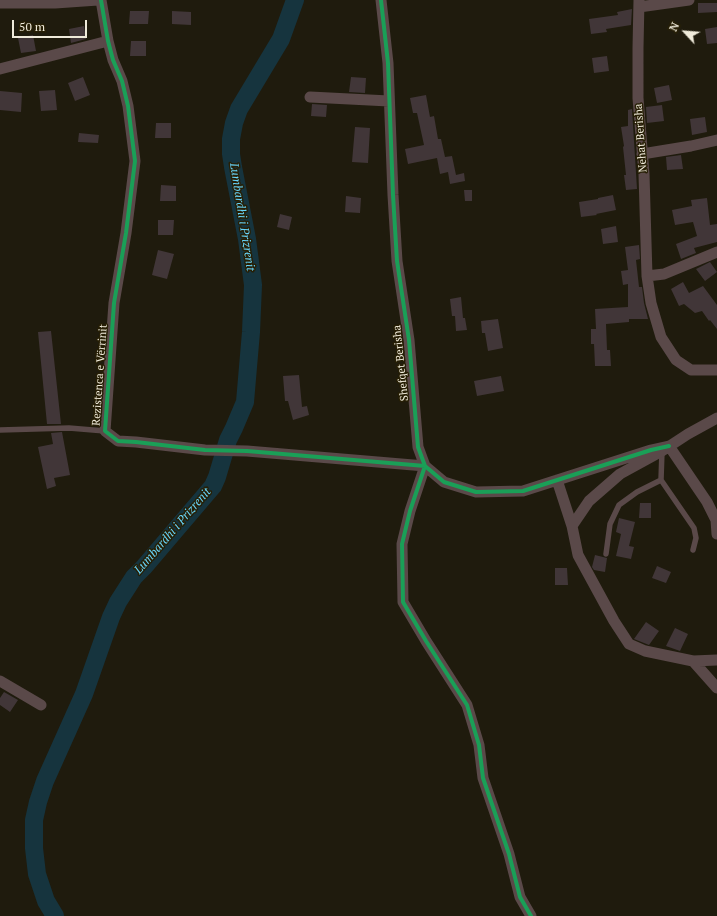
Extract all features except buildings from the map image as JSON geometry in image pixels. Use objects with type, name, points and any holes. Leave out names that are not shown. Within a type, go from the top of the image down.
[{"type":"street","points":[[0,3],[55,3],[99,0]]},
{"type":"street","name":"Rezistenca e Vërrinit","points":[[99,0],[113,60],[122,81],[128,106],[135,161],[126,233],[114,303],[105,431],[118,441],[205,450],[247,451],[425,466]]},
{"type":"street","name":"Shefqet Berisha","points":[[381,0],[388,63],[393,195],[398,261],[409,340],[418,447],[425,466],[444,482],[476,492],[523,491],[651,450],[666,449]]},
{"type":"street","points":[[639,4],[688,0]]},
{"type":"street","name":"Nehat Berisha","points":[[639,4],[638,98],[647,276],[651,303],[661,337],[676,360],[691,370],[717,370]]},
{"type":"street","points":[[0,69],[108,41]]},
{"type":"street","points":[[310,97],[389,101]]},
{"type":"street","points":[[642,154],[717,140]]},
{"type":"street","points":[[647,276],[664,274],[717,252]]},
{"type":"street","points":[[572,526],[589,501],[620,474],[666,449],[717,418]]},
{"type":"street","points":[[666,449],[707,502],[716,520],[717,534]]},
{"type":"street","points":[[425,466],[410,511],[402,544],[403,602],[467,705],[479,745],[483,778],[509,854],[520,897],[531,916]]},
{"type":"street","points":[[557,480],[572,526],[578,555],[614,621],[629,644],[644,651],[693,661],[717,660]]},
{"type":"street","points":[[693,661],[717,688]]},
{"type":"street","points":[[0,681],[42,705]]},
{"type":"lane","points":[[0,430],[68,428],[105,431]]},
{"type":"lane","points":[[666,449],[661,480],[694,528],[696,538],[693,550]]},
{"type":"lane","points":[[606,554],[610,524],[619,505],[637,492],[661,480]]},
{"type":"waterway","name":"Lumbardhi i Prizrenit","points":[[55,916],[46,901],[37,874],[34,848],[34,820],[45,781],[84,694],[111,617],[118,602],[134,577],[213,486],[228,440],[245,402],[251,332],[253,285],[247,239],[231,154],[231,139],[234,123],[239,109],[281,39],[295,0]]},
{"type":"cycle path","points":[[101,0],[108,41],[113,60],[122,81],[128,106],[135,161],[126,233],[114,303],[105,431],[118,441],[205,450],[247,451],[425,466],[410,511],[402,544],[403,602],[467,705],[479,745],[483,778],[509,854],[520,897],[531,916]]},
{"type":"cycle path","points":[[381,0],[388,63],[397,261],[409,340],[418,447],[425,466],[444,482],[476,492],[523,491],[651,450],[669,446]]}]
